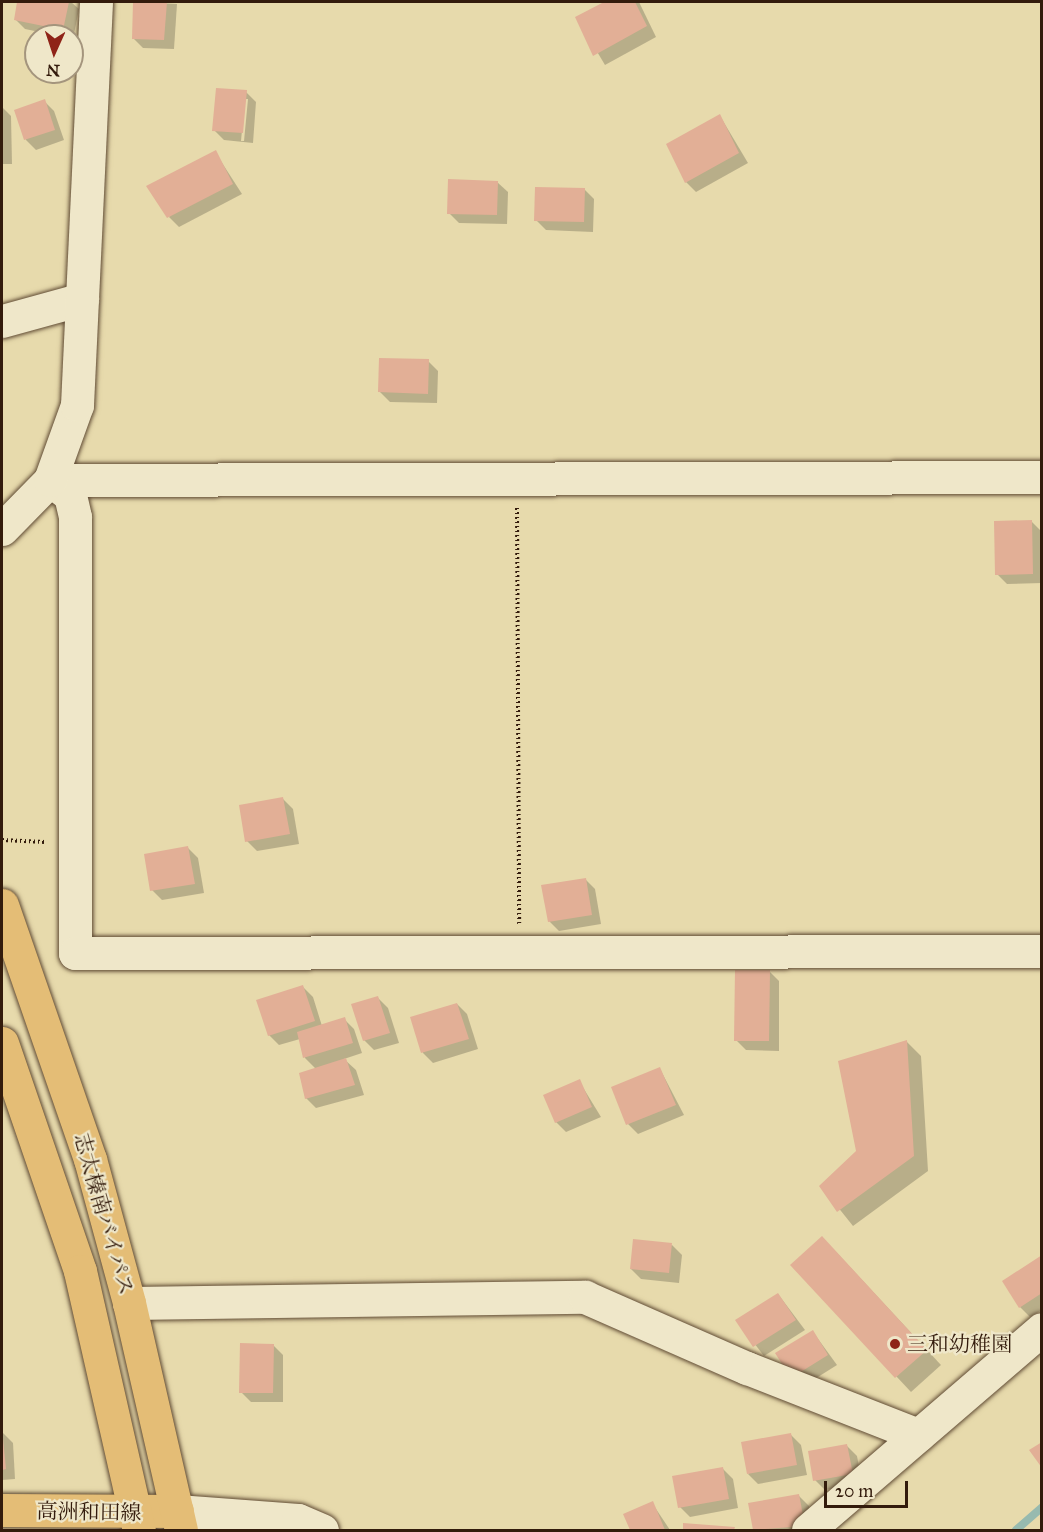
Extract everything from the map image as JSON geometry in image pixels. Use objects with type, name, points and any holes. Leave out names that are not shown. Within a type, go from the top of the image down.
[{"type":"main road","name":"志太榛南バイパス","points":[[2,904],[90,1159],[129,1303],[179,1521]]},
{"type":"main road","name":"志太榛南バイパス","points":[[2,1043],[80,1271],[137,1522]]},
{"type":"main road","name":"高洲和田線","points":[[2,1510],[137,1522],[179,1521]]},
{"type":"street","points":[[2,529],[50,480],[77,405],[96,2]]},
{"type":"street","points":[[2,321],[82,299]]},
{"type":"street","points":[[50,480],[516,481],[1041,477]]},
{"type":"street","points":[[50,480],[70,495],[75,517],[75,952],[1041,951]]},
{"type":"street","points":[[129,1303],[585,1297],[747,1368],[918,1435]]},
{"type":"street","points":[[808,1530],[1041,1329]]},
{"type":"street","points":[[179,1521],[298,1520],[322,1530]]},
{"type":"path","points":[[516,481],[519,952]]},
{"type":"path","points":[[2,840],[75,843]]},
{"type":"building","points":[[17,2],[69,2],[64,24],[34,24],[14,20]]},
{"type":"building","points":[[133,2],[167,2],[164,40],[132,39]]},
{"type":"building","points":[[604,2],[635,2],[647,26],[593,56],[575,17]]},
{"type":"building","points":[[216,88],[247,90],[243,133],[212,131]]},
{"type":"building","points":[[45,99],[55,130],[24,140],[14,110]]},
{"type":"building","points":[[720,114],[739,153],[685,183],[666,144]]},
{"type":"building","points":[[216,150],[233,184],[167,218],[146,186]]},
{"type":"building","points":[[448,179],[498,181],[497,215],[447,214]]},
{"type":"building","points":[[535,187],[585,188],[584,222],[534,221]]},
{"type":"building","points":[[379,358],[429,359],[428,394],[378,392]]},
{"type":"building","points":[[1032,520],[1033,574],[995,575],[994,521]]},
{"type":"building","points":[[283,797],[290,834],[245,842],[239,805]]},
{"type":"building","points":[[188,846],[195,884],[150,891],[144,854]]},
{"type":"building","points":[[586,878],[592,915],[548,922],[541,885]]},
{"type":"building","points":[[735,970],[770,970],[769,1041],[734,1041]]},
{"type":"building","points":[[303,985],[315,1021],[268,1036],[256,1000]]},
{"type":"building","points":[[378,996],[390,1033],[363,1041],[351,1004]]},
{"type":"building","points":[[457,1003],[469,1039],[421,1053],[410,1017]]},
{"type":"building","points":[[345,1017],[353,1043],[303,1058],[297,1032]]},
{"type":"building","points":[[907,1040],[914,1156],[837,1212],[819,1186],[856,1151],[838,1061]]},
{"type":"building","points":[[346,1058],[355,1085],[305,1099],[299,1073]]},
{"type":"building","points":[[660,1067],[676,1105],[626,1125],[611,1087]]},
{"type":"building","points":[[580,1079],[592,1107],[555,1123],[543,1095]]},
{"type":"building","points":[[822,1236],[927,1350],[895,1378],[790,1265]]},
{"type":"building","points":[[633,1239],[672,1243],[669,1273],[630,1269]]},
{"type":"building","points":[[1042,1255],[1042,1293],[1019,1308],[1002,1281]]},
{"type":"building","points":[[778,1293],[796,1320],[753,1347],[735,1320]]},
{"type":"building","points":[[813,1330],[828,1355],[791,1378],[775,1353]]},
{"type":"building","points":[[240,1343],[274,1344],[273,1393],[239,1393]]},
{"type":"building","points":[[2,1429],[6,1469],[2,1470]]},
{"type":"building","points":[[791,1433],[797,1465],[747,1474],[741,1442]]},
{"type":"building","points":[[1042,1442],[1042,1468],[1029,1450]]},
{"type":"building","points":[[847,1444],[853,1474],[813,1481],[808,1451]]},
{"type":"building","points":[[723,1467],[729,1499],[678,1508],[672,1476]]},
{"type":"building","points":[[799,1494],[805,1526],[753,1530],[748,1503]]},
{"type":"building","points":[[653,1501],[665,1530],[630,1530],[623,1514]]},
{"type":"building","points":[[683,1523],[735,1527],[734,1530],[683,1530]]},
{"type":"waterway","points":[[1016,1530],[1042,1507]]},
{"type":"place","name":"三和幼稚園","points":[[895,1344]]}]
